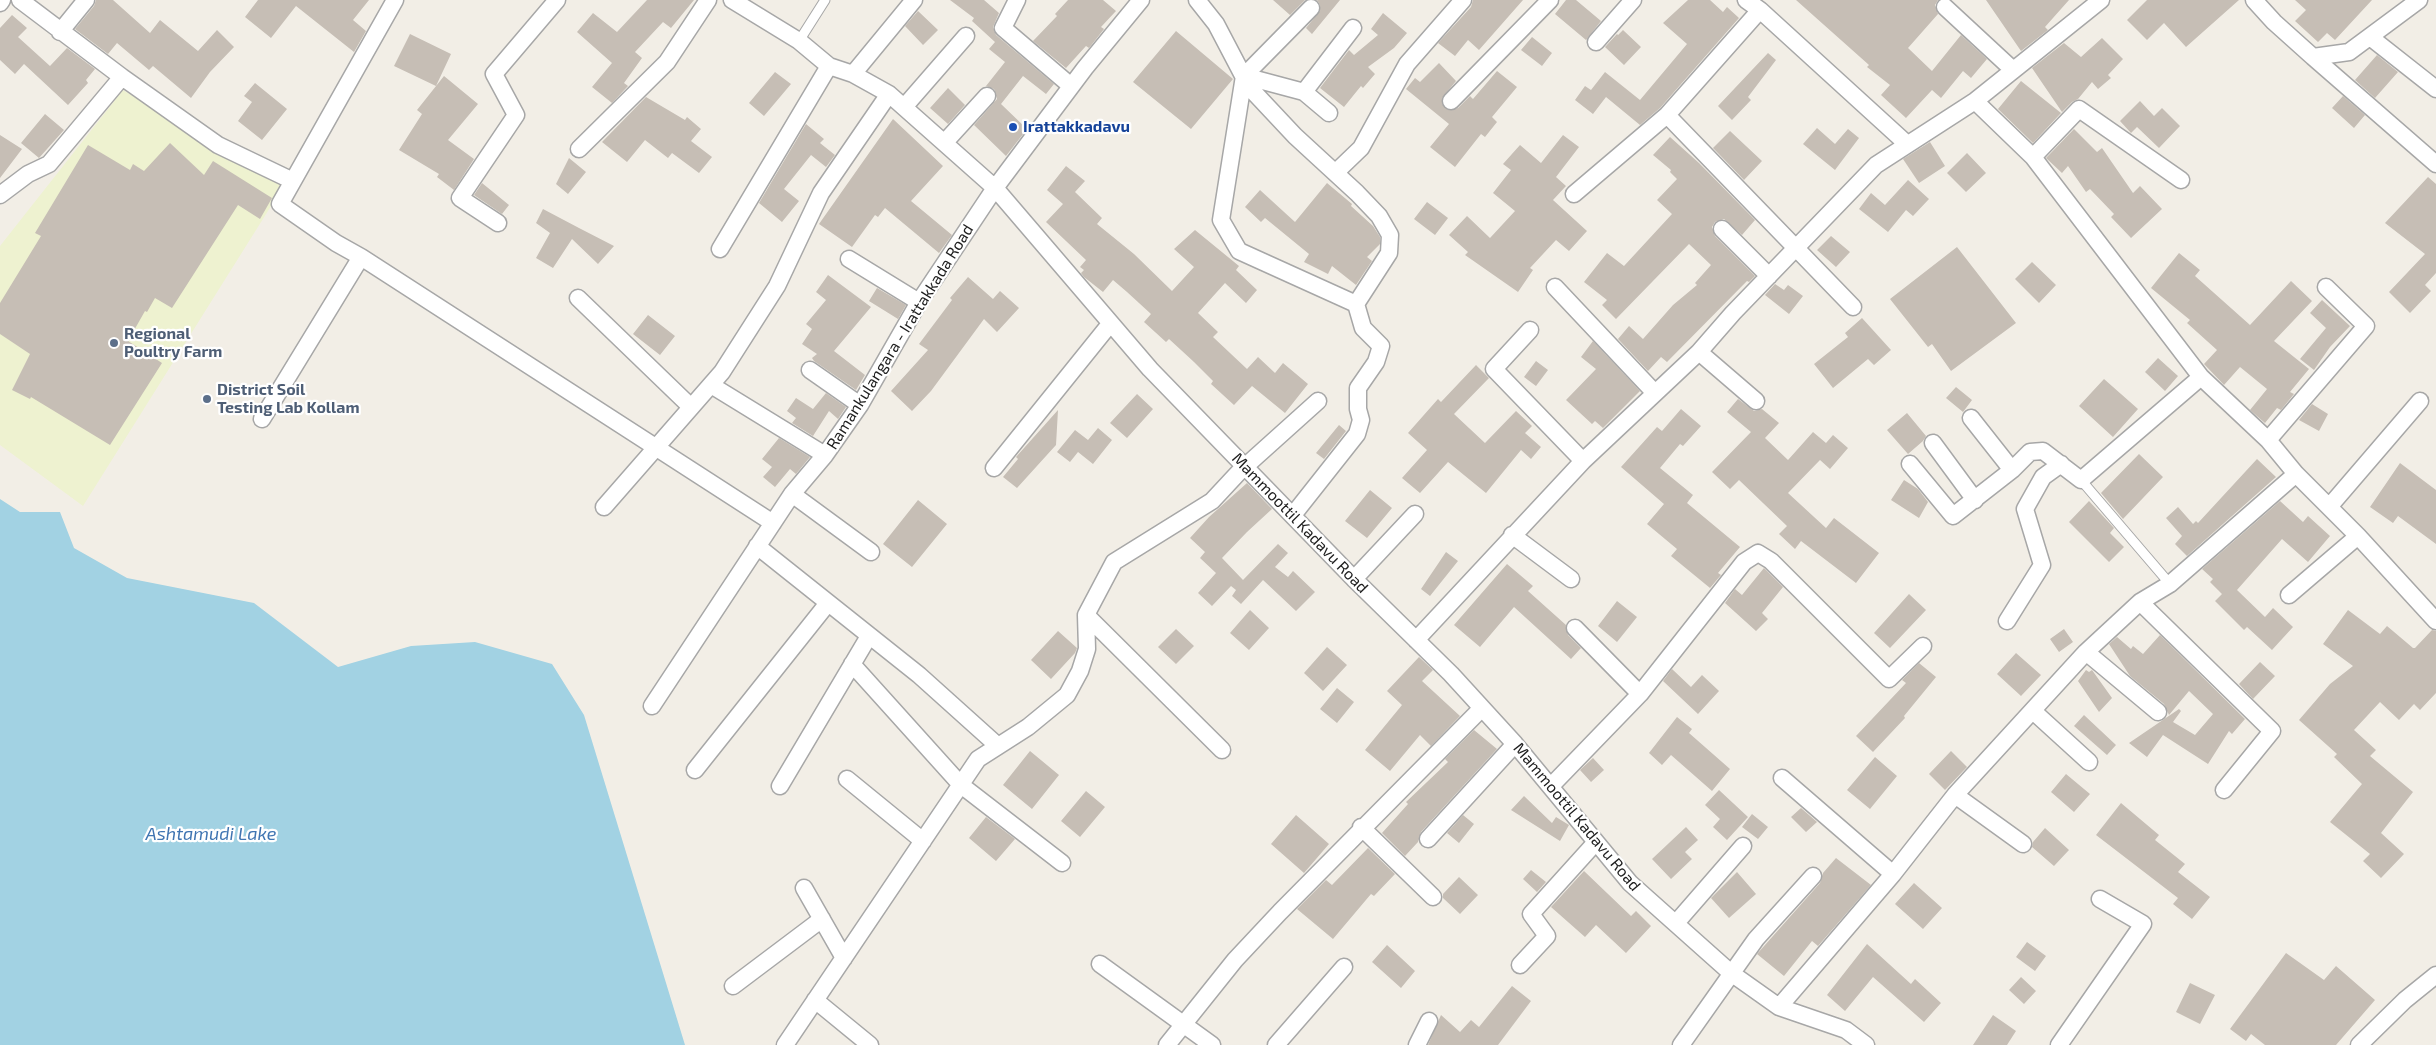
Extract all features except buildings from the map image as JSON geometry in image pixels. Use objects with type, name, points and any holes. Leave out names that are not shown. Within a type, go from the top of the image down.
[{"type":"street","points":[[20,0],[60,32],[218,145],[294,181]]},
{"type":"street","points":[[60,32],[86,0]]},
{"type":"street","points":[[396,0],[280,204],[336,244],[361,257],[773,523]]},
{"type":"street","points":[[498,223],[460,198],[516,115],[494,74],[557,0]]},
{"type":"street","points":[[579,149],[667,62],[708,0]]},
{"type":"street","name":"Mammoottil Kadavu Road","points":[[732,0],[798,41],[829,66],[853,74],[890,94],[995,188],[1079,284],[1110,324],[1245,467],[1416,640],[1515,744],[1630,884],[1730,973],[1779,1007],[1846,1030],[1866,1045]]},
{"type":"street","points":[[853,74],[914,0]]},
{"type":"street","points":[[1017,0],[1003,28],[1071,86]]},
{"type":"street","points":[[1197,0],[1216,24],[1250,87],[1295,136],[1379,216],[1390,235],[1389,253],[1356,304],[1363,328],[1381,346],[1376,362],[1358,388],[1358,409],[1361,420],[1357,434],[1293,515]]},
{"type":"street","points":[[1335,173],[1361,148],[1407,64],[1463,0]]},
{"type":"street","points":[[1451,100],[1550,0]]},
{"type":"street","points":[[1596,42],[1633,0]]},
{"type":"street","points":[[1746,0],[1760,10],[1907,144]]},
{"type":"street","points":[[1416,640],[1583,461],[1654,392],[1699,352],[1876,164],[1907,144],[1934,130],[1975,101],[2101,0]]},
{"type":"street","points":[[2313,57],[2349,52],[2419,0]]},
{"type":"street","name":"Ramankulangara - Irattakkada Road","points":[[652,706],[792,494],[825,455],[860,405],[919,302],[995,188],[1135,2]]},
{"type":"street","points":[[2263,3],[2313,57],[2436,164]]},
{"type":"street","points":[[1944,7],[2012,70]]},
{"type":"street","points":[[1311,8],[1244,76],[1221,220],[1239,251],[1356,304]]},
{"type":"street","points":[[1574,194],[1667,115],[1760,10]]},
{"type":"street","points":[[1304,92],[1353,28]]},
{"type":"street","points":[[905,106],[966,36]]},
{"type":"street","points":[[2370,38],[2436,89]]},
{"type":"street","points":[[720,249],[829,66]]},
{"type":"street","points":[[1244,76],[1304,92],[1328,113]]},
{"type":"street","points":[[0,195],[28,174],[49,164],[122,77]]},
{"type":"street","points":[[604,507],[722,372],[777,286],[821,193],[890,94]]},
{"type":"street","points":[[945,142],[987,96]]},
{"type":"street","points":[[1975,101],[2033,157],[2201,376],[2268,440],[2296,474],[2358,536],[2436,622]]},
{"type":"street","points":[[2033,157],[2079,109],[2181,180]]},
{"type":"street","points":[[1667,115],[1853,307]]},
{"type":"street","points":[[1722,229],[1769,276]]},
{"type":"street","points":[[262,419],[361,257]]},
{"type":"street","points":[[849,259],[919,302]]},
{"type":"street","points":[[1555,286],[1654,392]]},
{"type":"street","points":[[2268,440],[2366,326],[2326,287]]},
{"type":"street","points":[[578,298],[691,407]]},
{"type":"street","points":[[994,468],[1110,324]]},
{"type":"street","points":[[1530,330],[1494,369],[1583,461]]},
{"type":"street","points":[[1699,352],[1756,401]]},
{"type":"street","points":[[810,370],[860,405]]},
{"type":"street","points":[[1910,464],[1953,516],[2012,470],[2030,452],[2044,451],[2081,480],[2201,376]]},
{"type":"street","points":[[711,385],[825,455]]},
{"type":"street","points":[[785,1045],[978,759],[1028,727],[1067,695],[1080,671],[1087,649],[1086,615],[1114,562],[1212,501],[1245,467],[1318,401]]},
{"type":"street","points":[[2329,507],[2420,401]]},
{"type":"street","points":[[1971,418],[2012,470]]},
{"type":"street","points":[[1933,443],[1975,500]]},
{"type":"street","points":[[2007,621],[2042,565],[2025,509],[2043,477],[2061,464]]},
{"type":"street","points":[[1779,1007],[1893,874],[1955,795],[2086,652],[2140,602],[2170,584],[2296,474]]},
{"type":"street","points":[[792,494],[871,552]]},
{"type":"street","points":[[1354,579],[1415,514]]},
{"type":"street","points":[[1512,535],[1571,579]]},
{"type":"street","points":[[2290,595],[2358,536]]},
{"type":"street","points":[[758,546],[919,675],[998,746]]},
{"type":"street","points":[[1551,786],[1640,694],[1744,562],[1758,553],[1771,561],[1890,679],[1923,646]]},
{"type":"street","points":[[2140,602],[2272,731],[2224,790]]},
{"type":"street","points":[[695,770],[828,603]]},
{"type":"street","points":[[1086,615],[1222,750]]},
{"type":"street","points":[[1575,628],[1640,694]]},
{"type":"street","points":[[780,786],[869,636]]},
{"type":"street","points":[[2086,652],[2158,712]]},
{"type":"street","points":[[852,664],[961,785],[1062,863]]},
{"type":"street","points":[[1167,1045],[1242,954],[1361,827],[1412,781],[1482,708]]},
{"type":"street","points":[[2033,711],[2090,762]]},
{"type":"street","points":[[1428,839],[1515,744]]},
{"type":"street","points":[[1782,778],[1893,874]]},
{"type":"street","points":[[846,779],[923,841]]},
{"type":"street","points":[[1955,795],[2023,844]]},
{"type":"street","points":[[1361,827],[1433,897]]},
{"type":"street","points":[[1520,964],[1548,936],[1531,914],[1596,842]]},
{"type":"street","points":[[1676,923],[1743,846]]},
{"type":"street","points":[[1681,1045],[1730,973],[1756,939],[1813,876]]},
{"type":"street","points":[[804,888],[844,958]]},
{"type":"street","points":[[2059,1045],[2143,924],[2100,899]]},
{"type":"street","points":[[733,986],[822,919]]},
{"type":"street","points":[[1100,964],[1212,1045]]},
{"type":"street","points":[[1276,1045],[1344,967]]},
{"type":"street","points":[[2359,1045],[2404,1000],[2436,975]]},
{"type":"street","points":[[816,1000],[870,1045]]},
{"type":"street","points":[[1417,1045],[1429,1021]]},
{"type":"lane","points":[[798,41],[825,0]]},
{"type":"lane","points":[[2081,480],[2170,584]]},
{"type":"green space","name":"Regional Poultry Farm","points":[[123,90],[283,187],[83,506],[0,445],[0,246]]},
{"type":"water","name":"Ashtamudi Lake","points":[[0,499],[20,512],[60,512],[74,548],[127,578],[254,603],[338,667],[411,646],[475,642],[552,664],[584,715],[685,1045],[0,1045]]},
{"type":"place","name":"Irattakkadavu","points":[[1013,127]]},
{"type":"place","name":"Regional Poultry Farm","points":[[114,343]]},
{"type":"place","name":"District Soil Testing Lab Kollam","points":[[207,399]]}]
